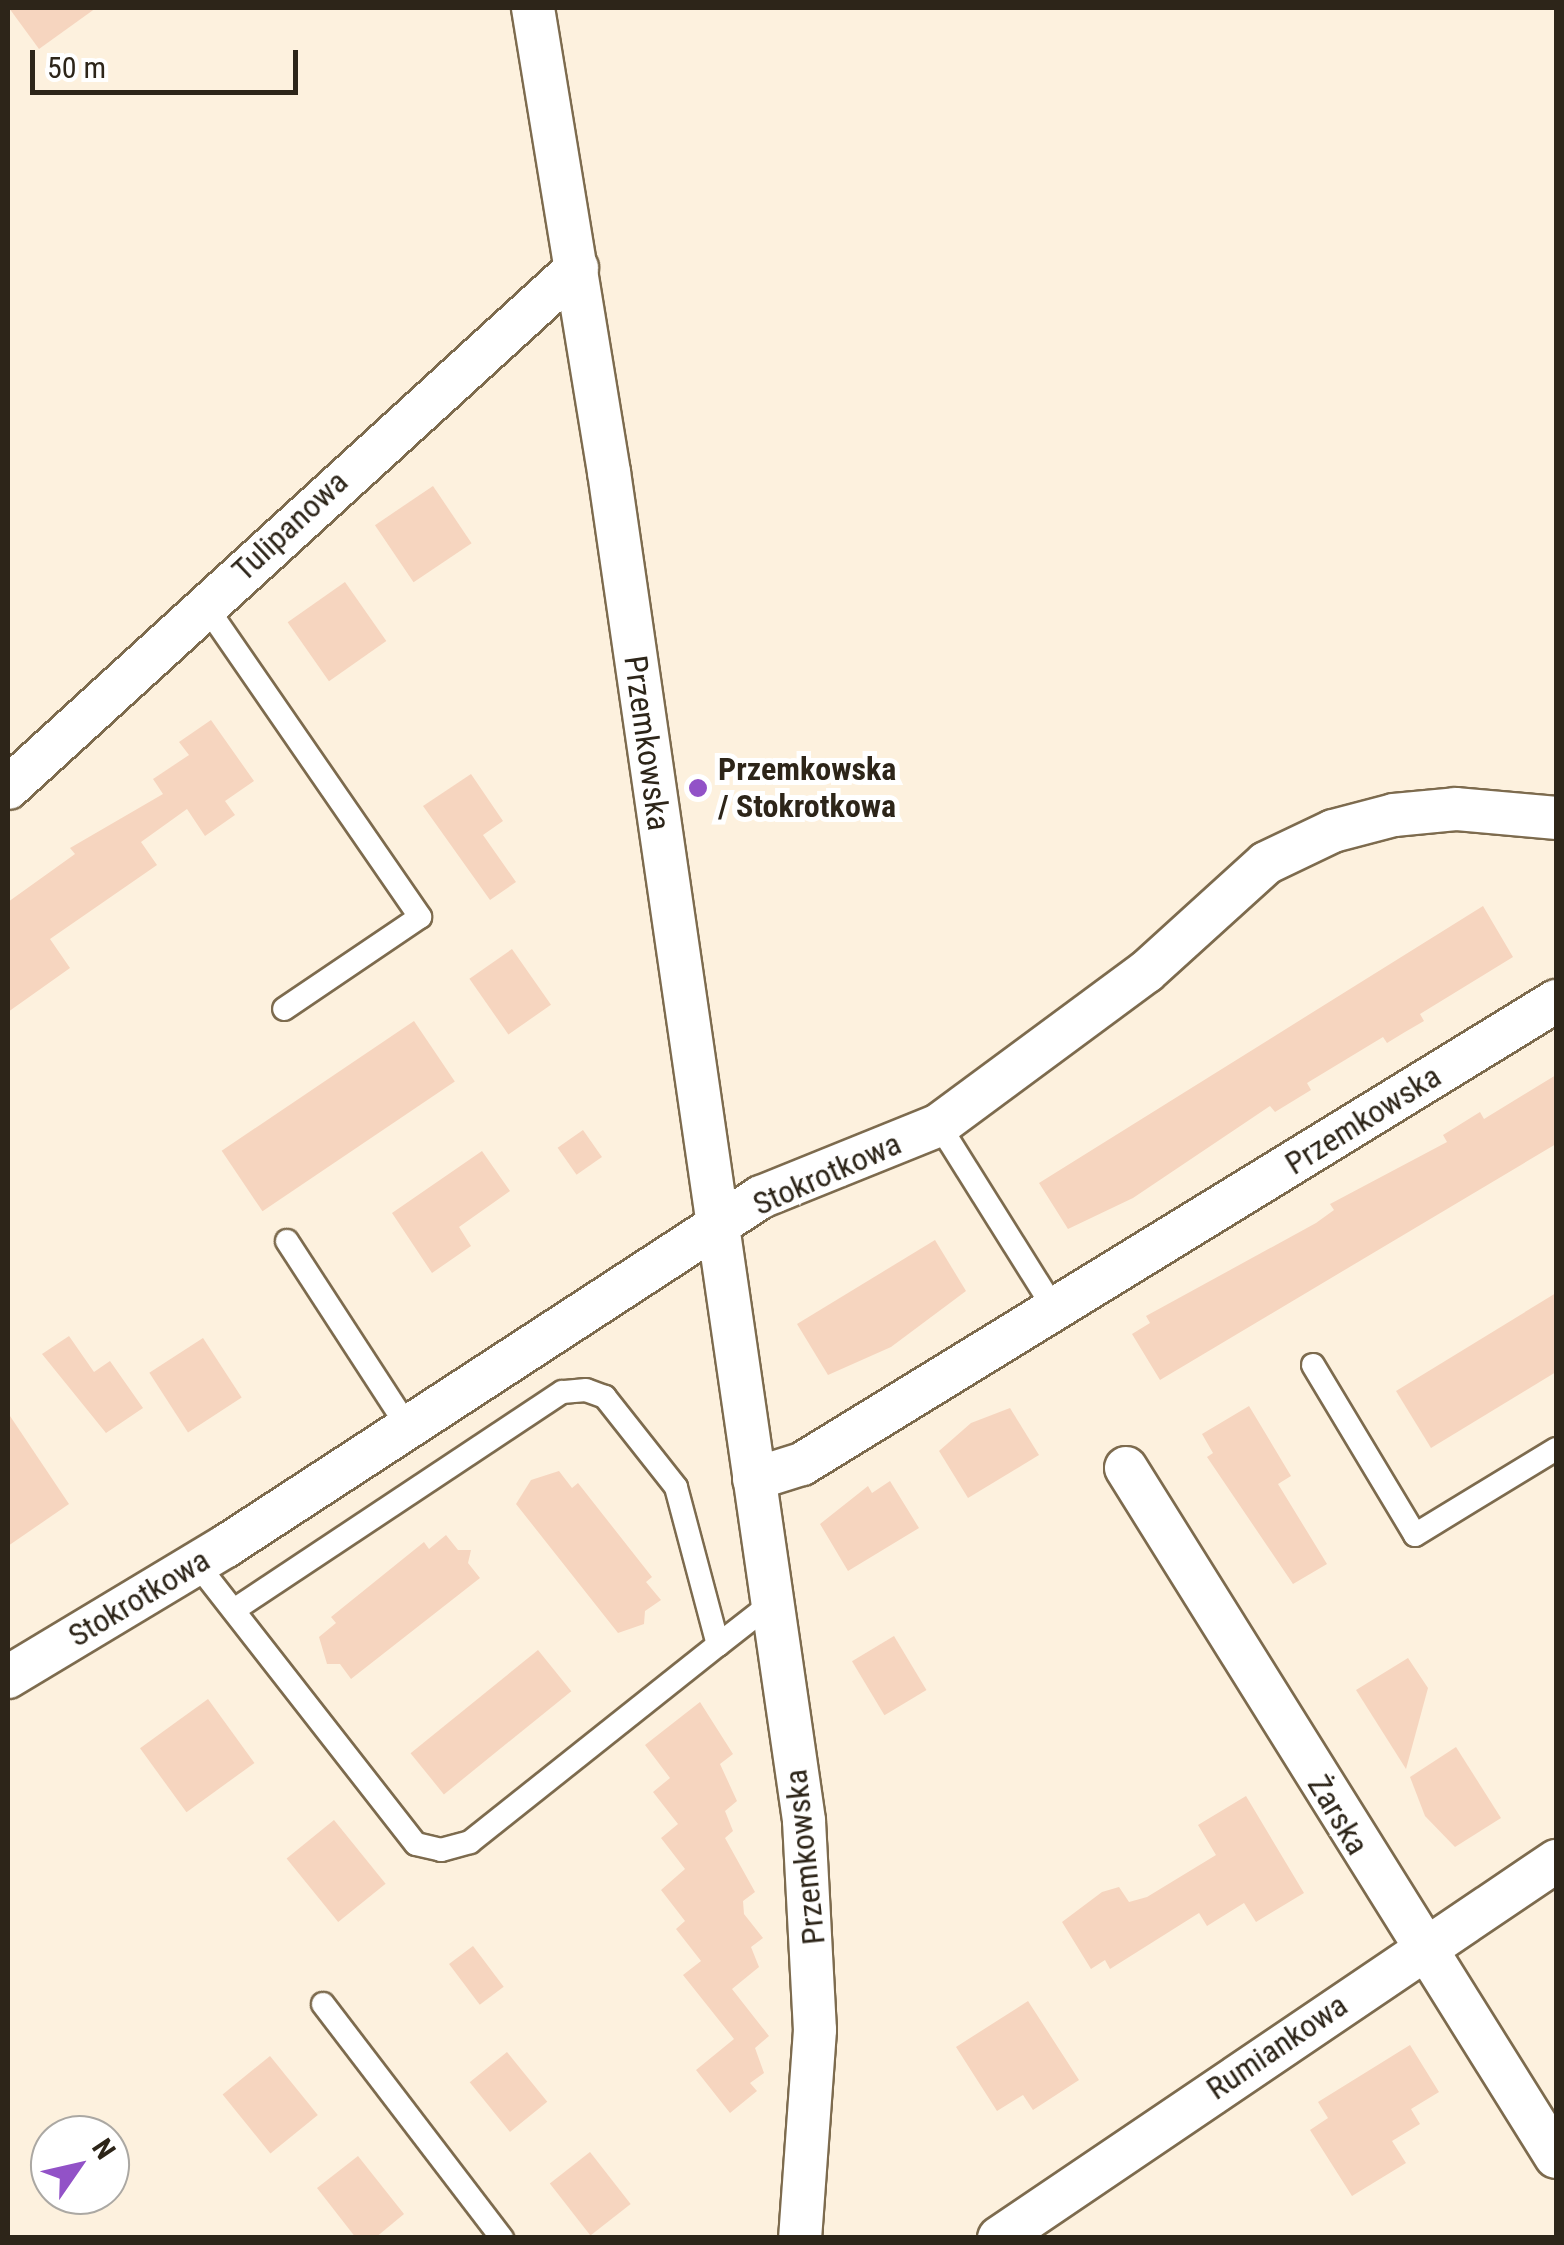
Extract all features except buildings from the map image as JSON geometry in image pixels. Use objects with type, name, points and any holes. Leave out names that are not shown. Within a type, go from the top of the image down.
[{"type":"street","name":"Przemkowska","points":[[533,8],[577,268],[773,1602],[815,1958],[800,2238]]},
{"type":"street","name":"Tulipanowa","points":[[8,788],[577,268]]},
{"type":"street","name":"Stokrotkowa","points":[[8,1677],[197,1564],[409,1429],[761,1197],[939,1125],[1146,972],[1266,863],[1333,831],[1394,815],[1456,809],[1556,818]]},
{"type":"street","name":"Przemkowska","points":[[754,1479],[802,1464],[1556,1001]]},
{"type":"street","name":"Żarska","points":[[1126,1468],[1421,1950],[1556,2158]]},
{"type":"street","name":"Rumiankowa","points":[[1000,2238],[1556,1861]]},
{"type":"lane","points":[[205,605],[420,917],[284,1009]]},
{"type":"lane","points":[[939,1125],[1055,1310]]},
{"type":"lane","points":[[288,1240],[409,1429]]},
{"type":"lane","points":[[1313,1366],[1415,1535],[1556,1448]]},
{"type":"lane","points":[[234,1610],[562,1392],[586,1390],[605,1397],[676,1487],[718,1645]]},
{"type":"lane","points":[[197,1564],[416,1844],[442,1850],[470,1842],[773,1602]]},
{"type":"lane","points":[[323,2004],[502,2238]]},
{"type":"place","name":"Przemkowska / Stokrotkowa","points":[[698,788]]}]
